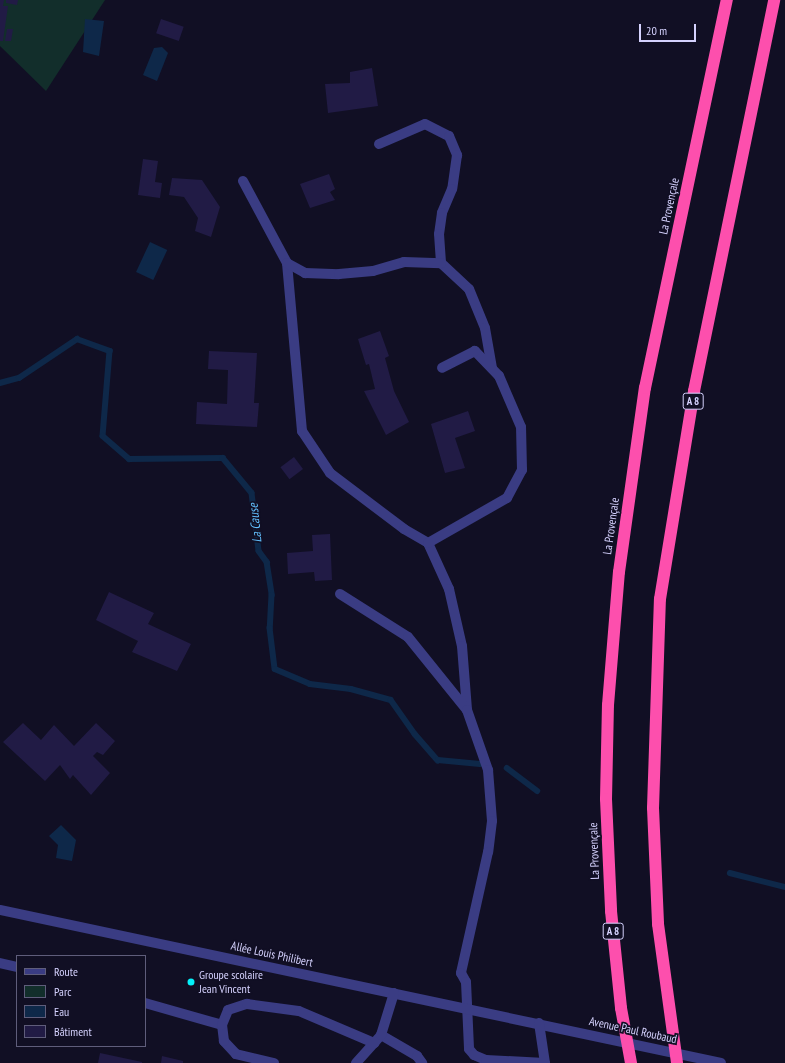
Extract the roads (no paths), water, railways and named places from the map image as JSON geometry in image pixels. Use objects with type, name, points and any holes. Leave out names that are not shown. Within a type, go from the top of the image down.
[{"type":"highway","name":"La Provençale","points":[[631,1063],[621,1008],[611,910],[606,798],[608,705],[619,572],[645,388],[727,0]]},
{"type":"highway","name":"A 8","points":[[677,1063],[658,924],[653,808],[660,599],[694,391],[774,0]]},
{"type":"street","points":[[378,144],[425,124],[449,136],[457,155],[452,188],[442,213],[439,234],[441,263]]},
{"type":"street","points":[[243,181],[287,263],[302,431],[330,473],[404,529],[428,543],[449,588],[462,646],[468,710],[488,770],[492,821],[488,852],[461,973],[466,982],[468,1042],[474,1055],[486,1060],[545,1063],[538,1023]]},
{"type":"street","points":[[287,263],[305,273],[339,274],[372,271],[404,262],[441,263],[469,288],[485,328],[492,368]]},
{"type":"street","points":[[428,543],[507,498],[522,470],[521,426],[499,376],[474,351],[442,368]]},
{"type":"street","points":[[340,594],[408,637],[468,710]]},
{"type":"street","name":"Allée Louis Philibert","points":[[0,910],[538,1023]]},
{"type":"street","points":[[0,963],[16,968]]},
{"type":"street","points":[[356,1063],[378,1039],[394,993]]},
{"type":"street","points":[[146,1003],[222,1025]]},
{"type":"street","points":[[274,1063],[261,1062],[236,1054],[224,1041],[222,1025],[228,1010],[247,1004],[299,1011],[378,1039],[417,1056],[422,1063]]},
{"type":"street","name":"Avenue Paul Roubaud","points":[[538,1023],[721,1063]]},
{"type":"water","points":[[85,19],[104,21],[99,56],[83,52]]},
{"type":"water","points":[[162,47],[168,53],[157,81],[143,75],[154,48]]},
{"type":"water","points":[[150,242],[167,250],[153,280],[136,272]]},
{"type":"water","points":[[61,825],[76,840],[72,861],[56,858],[58,845],[49,836]]},
{"type":"waterway","name":"La Cause","points":[[0,383],[19,378],[77,339],[110,351],[103,436],[129,459],[223,458],[252,493],[259,551],[267,562],[272,595],[270,628],[275,669],[310,684],[351,689],[391,700],[415,734],[438,760],[480,764]]},
{"type":"waterway","name":"La Cause","points":[[507,768],[537,791]]},
{"type":"waterway","name":"La Cause","points":[[730,873],[785,887]]},
{"type":"place","name":"Groupe scolaire Jean Vincent","points":[[191,982]]}]
